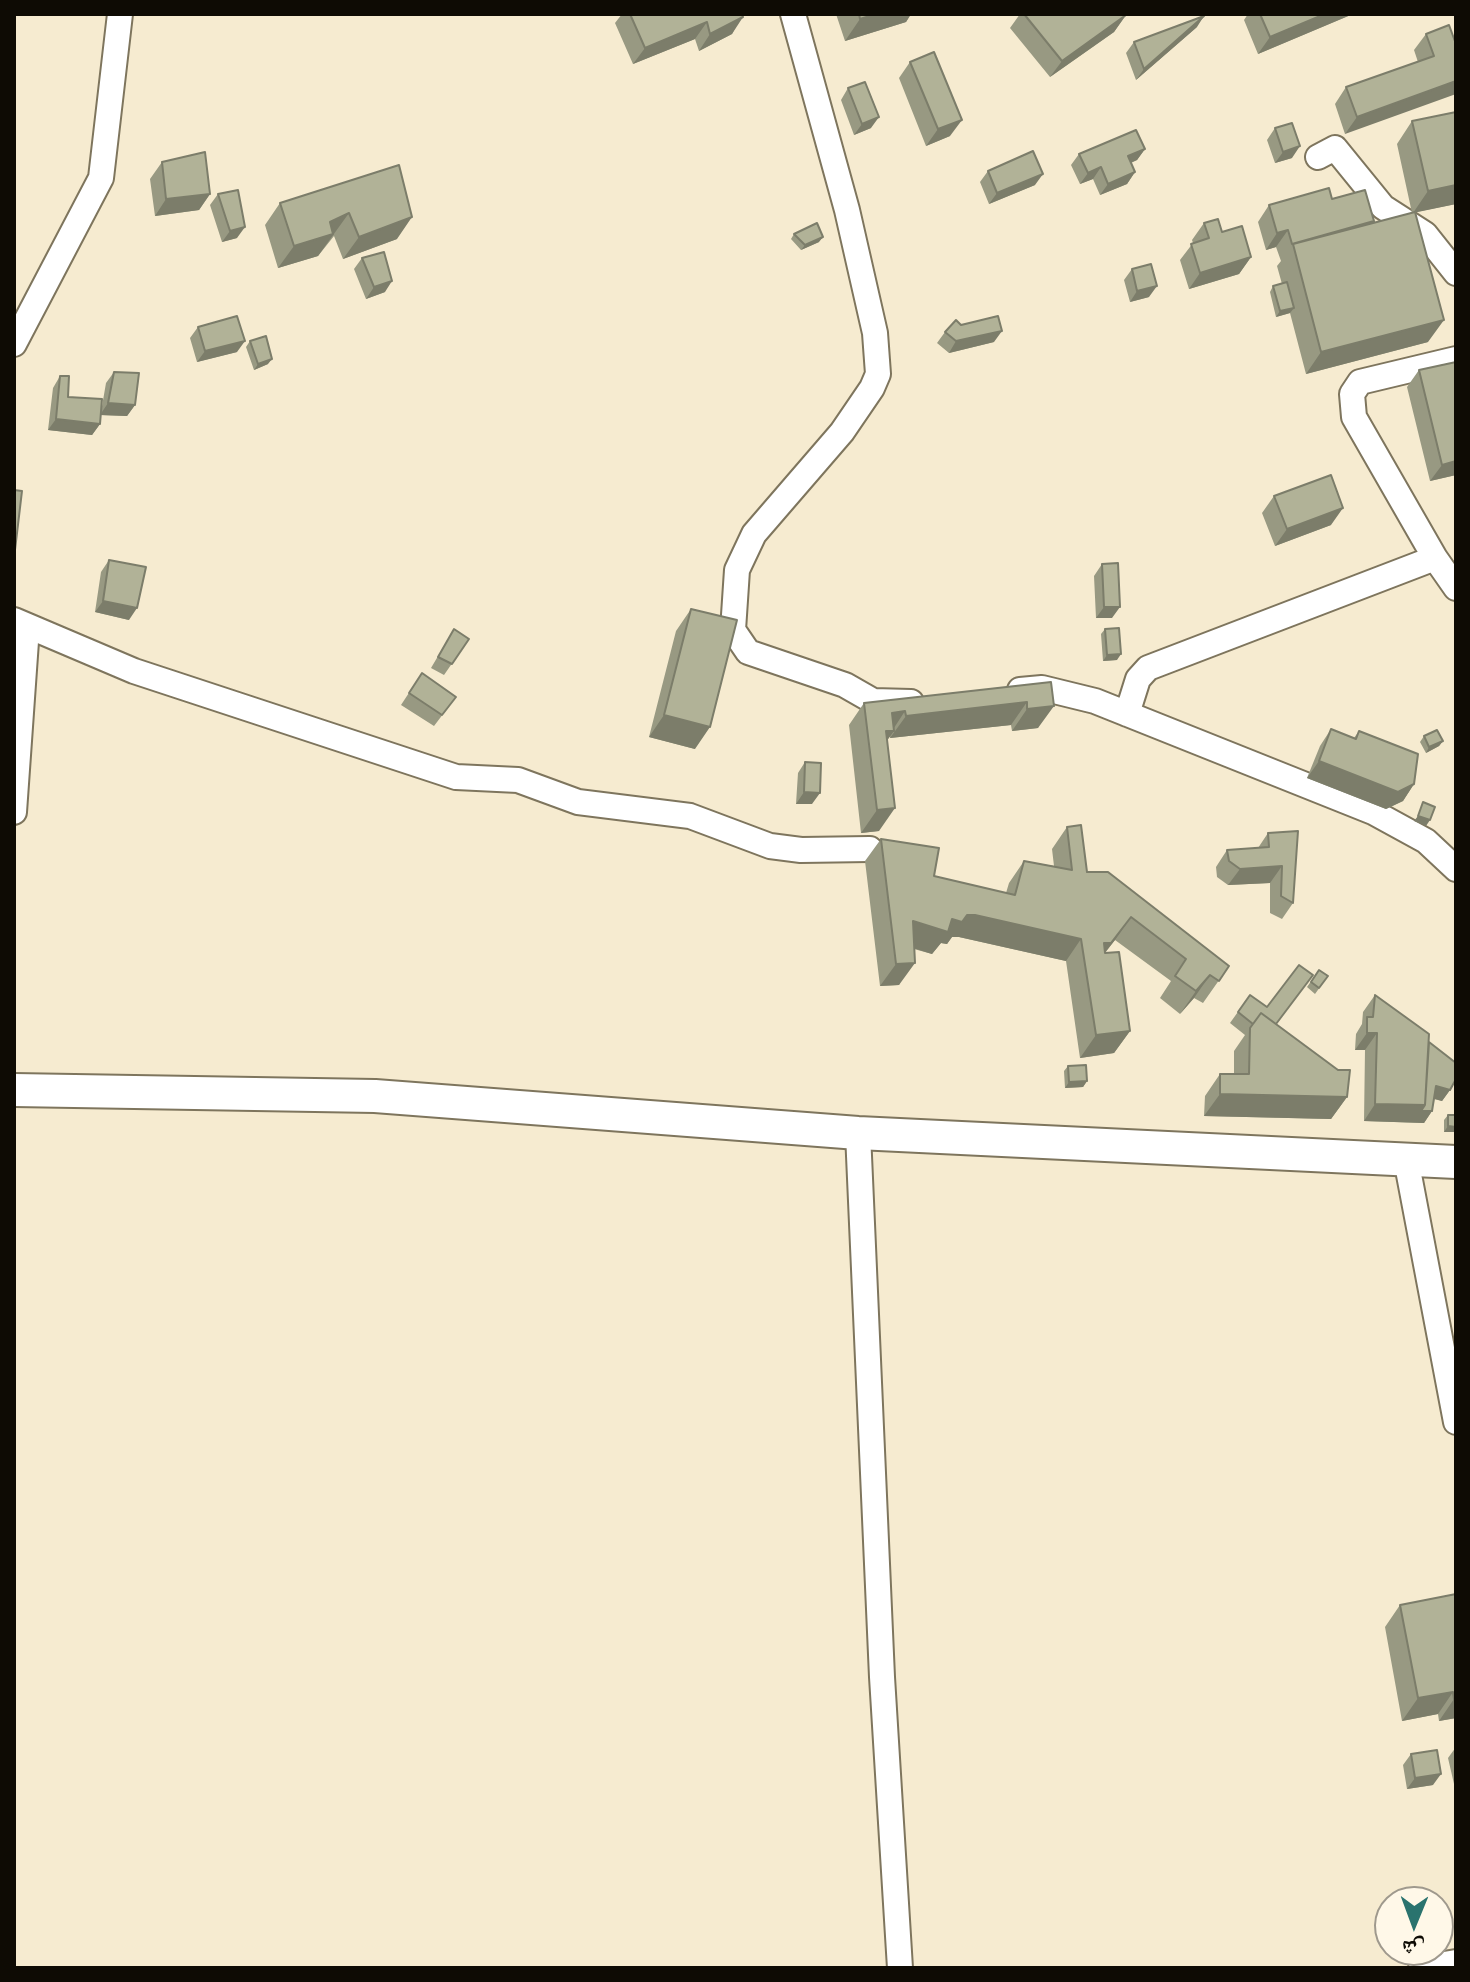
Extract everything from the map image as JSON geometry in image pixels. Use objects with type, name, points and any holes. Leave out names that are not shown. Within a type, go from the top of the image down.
[{"type":"main road","points":[[14,1090],[375,1096],[858,1133],[1456,1162]]},
{"type":"street","points":[[14,344],[101,178],[120,14]]},
{"type":"street","points":[[793,14],[847,210],[875,333],[878,374],[842,432],[754,534],[737,570],[733,630],[748,652],[845,685],[873,701],[901,703],[932,700]]},
{"type":"street","points":[[1318,157],[1335,148],[1383,207],[1425,234],[1456,273]]},
{"type":"street","points":[[1456,359],[1360,382],[1352,394],[1354,417],[1435,558],[1456,588]]},
{"type":"street","points":[[1127,714],[1138,679],[1148,668],[1435,558]]},
{"type":"street","points":[[14,812],[21,624],[134,671],[456,777],[518,780],[578,802],[690,816],[770,846],[801,850],[870,849]]},
{"type":"street","points":[[995,693],[1042,688],[1095,701],[1373,812],[1426,841],[1456,869]]},
{"type":"street","points":[[858,1133],[882,1677],[900,1968]]},
{"type":"street","points":[[1406,1159],[1456,1422]]},
{"type":"street","points":[[1421,1968],[1456,1962]]},
{"type":"building","points":[[630,14],[742,14],[743,17],[710,34],[707,22],[645,48]]},
{"type":"building","points":[[859,14],[876,14],[860,19]]},
{"type":"building","points":[[1024,14],[1125,14],[1126,15],[1062,61]]},
{"type":"building","points":[[1260,14],[1325,14],[1270,37]]},
{"type":"building","points":[[1204,16],[1144,69],[1134,42]]},
{"type":"building","points":[[1449,25],[1456,44],[1456,81],[1357,117],[1346,87],[1434,56],[1426,34]]},
{"type":"building","points":[[934,52],[962,120],[938,129],[910,62]]},
{"type":"building","points":[[865,82],[879,117],[862,124],[848,88]]},
{"type":"building","points":[[1456,112],[1456,185],[1428,191],[1412,121]]},
{"type":"building","points":[[1292,123],[1300,146],[1283,152],[1275,128]]},
{"type":"building","points":[[1136,130],[1145,149],[1128,156],[1135,172],[1108,184],[1101,167],[1088,173],[1079,154]]},
{"type":"building","points":[[1033,151],[1043,174],[997,193],[988,171]]},
{"type":"building","points":[[205,152],[210,194],[166,199],[162,162]]},
{"type":"building","points":[[399,165],[412,217],[359,237],[349,213],[330,222],[333,234],[294,246],[280,203]]},
{"type":"building","points":[[1329,188],[1332,199],[1365,190],[1374,221],[1292,244],[1288,230],[1277,233],[1269,205]]},
{"type":"building","points":[[238,190],[245,227],[230,231],[218,194]]},
{"type":"building","points":[[1415,212],[1444,320],[1321,352],[1293,244]]},
{"type":"building","points":[[1218,219],[1222,232],[1242,226],[1251,257],[1200,273],[1191,244],[1209,238],[1204,223]]},
{"type":"building","points":[[817,223],[823,237],[805,245],[794,234]]},
{"type":"building","points":[[384,252],[392,281],[374,287],[362,258]]},
{"type":"building","points":[[1151,264],[1157,286],[1137,291],[1132,269]]},
{"type":"building","points":[[1287,282],[1294,308],[1280,311],[1273,286]]},
{"type":"building","points":[[237,316],[245,341],[205,351],[198,327]]},
{"type":"building","points":[[998,316],[1002,331],[956,341],[945,332],[956,320],[961,325]]},
{"type":"building","points":[[266,336],[272,359],[258,364],[250,341]]},
{"type":"building","points":[[1456,362],[1456,461],[1442,465],[1419,370]]},
{"type":"building","points":[[114,372],[139,373],[135,405],[108,403]]},
{"type":"building","points":[[60,376],[69,376],[68,397],[102,399],[100,424],[56,419]]},
{"type":"building","points":[[1331,475],[1343,508],[1287,529],[1274,496]]},
{"type":"building","points":[[14,490],[22,491],[15,550],[14,550]]},
{"type":"building","points":[[109,560],[146,567],[137,608],[103,601]]},
{"type":"building","points":[[1118,563],[1120,607],[1104,607],[1102,564]]},
{"type":"building","points":[[691,609],[737,620],[710,727],[664,715]]},
{"type":"building","points":[[1119,628],[1121,654],[1107,655],[1105,629]]},
{"type":"building","points":[[454,629],[469,639],[452,664],[438,657]]},
{"type":"building","points":[[422,673],[456,697],[442,715],[409,693]]},
{"type":"building","points":[[1051,682],[1054,706],[1027,709],[1027,702],[906,716],[905,711],[892,713],[894,731],[886,731],[895,808],[877,810],[864,703]]},
{"type":"building","points":[[1331,729],[1356,739],[1359,731],[1418,754],[1414,784],[1398,792],[1319,761]]},
{"type":"building","points":[[1437,730],[1443,741],[1429,747],[1424,736]]},
{"type":"building","points":[[805,762],[821,763],[820,793],[804,792]]},
{"type":"building","points":[[1423,802],[1435,807],[1430,820],[1418,816]]},
{"type":"building","points":[[1081,825],[1087,872],[1108,872],[1229,966],[1219,981],[1210,975],[1196,991],[1175,976],[1186,959],[1131,917],[1111,943],[1104,943],[1105,953],[1119,952],[1130,1031],[1096,1035],[1081,939],[975,915],[967,915],[962,922],[952,919],[948,932],[913,921],[915,963],[896,964],[881,839],[939,848],[934,876],[1015,895],[1024,861],[1072,870],[1067,827]]},
{"type":"building","points":[[1298,831],[1293,903],[1281,896],[1282,866],[1240,869],[1229,861],[1227,850],[1269,847],[1268,833]]},
{"type":"building","points":[[1299,965],[1313,975],[1276,1024],[1261,1013],[1253,1024],[1238,1012],[1250,995],[1267,1007]]},
{"type":"building","points":[[1319,970],[1328,976],[1319,988],[1311,982]]},
{"type":"building","points":[[1375,995],[1429,1034],[1425,1105],[1375,1104],[1377,1033],[1367,1033],[1367,1017],[1373,1017]]},
{"type":"building","points":[[1261,1013],[1338,1070],[1350,1070],[1347,1097],[1220,1094],[1220,1074],[1249,1074],[1250,1028]]},
{"type":"building","points":[[1429,1042],[1456,1063],[1456,1079],[1450,1090],[1436,1086],[1432,1111],[1421,1111],[1425,1105]]},
{"type":"building","points":[[1086,1065],[1087,1081],[1069,1082],[1068,1066]]},
{"type":"building","points":[[1448,1115],[1456,1115],[1456,1127],[1448,1126]]},
{"type":"building","points":[[1456,1594],[1456,1698],[1453,1692],[1418,1698],[1400,1605]]},
{"type":"building","points":[[1437,1750],[1441,1774],[1415,1778],[1411,1754]]}]
